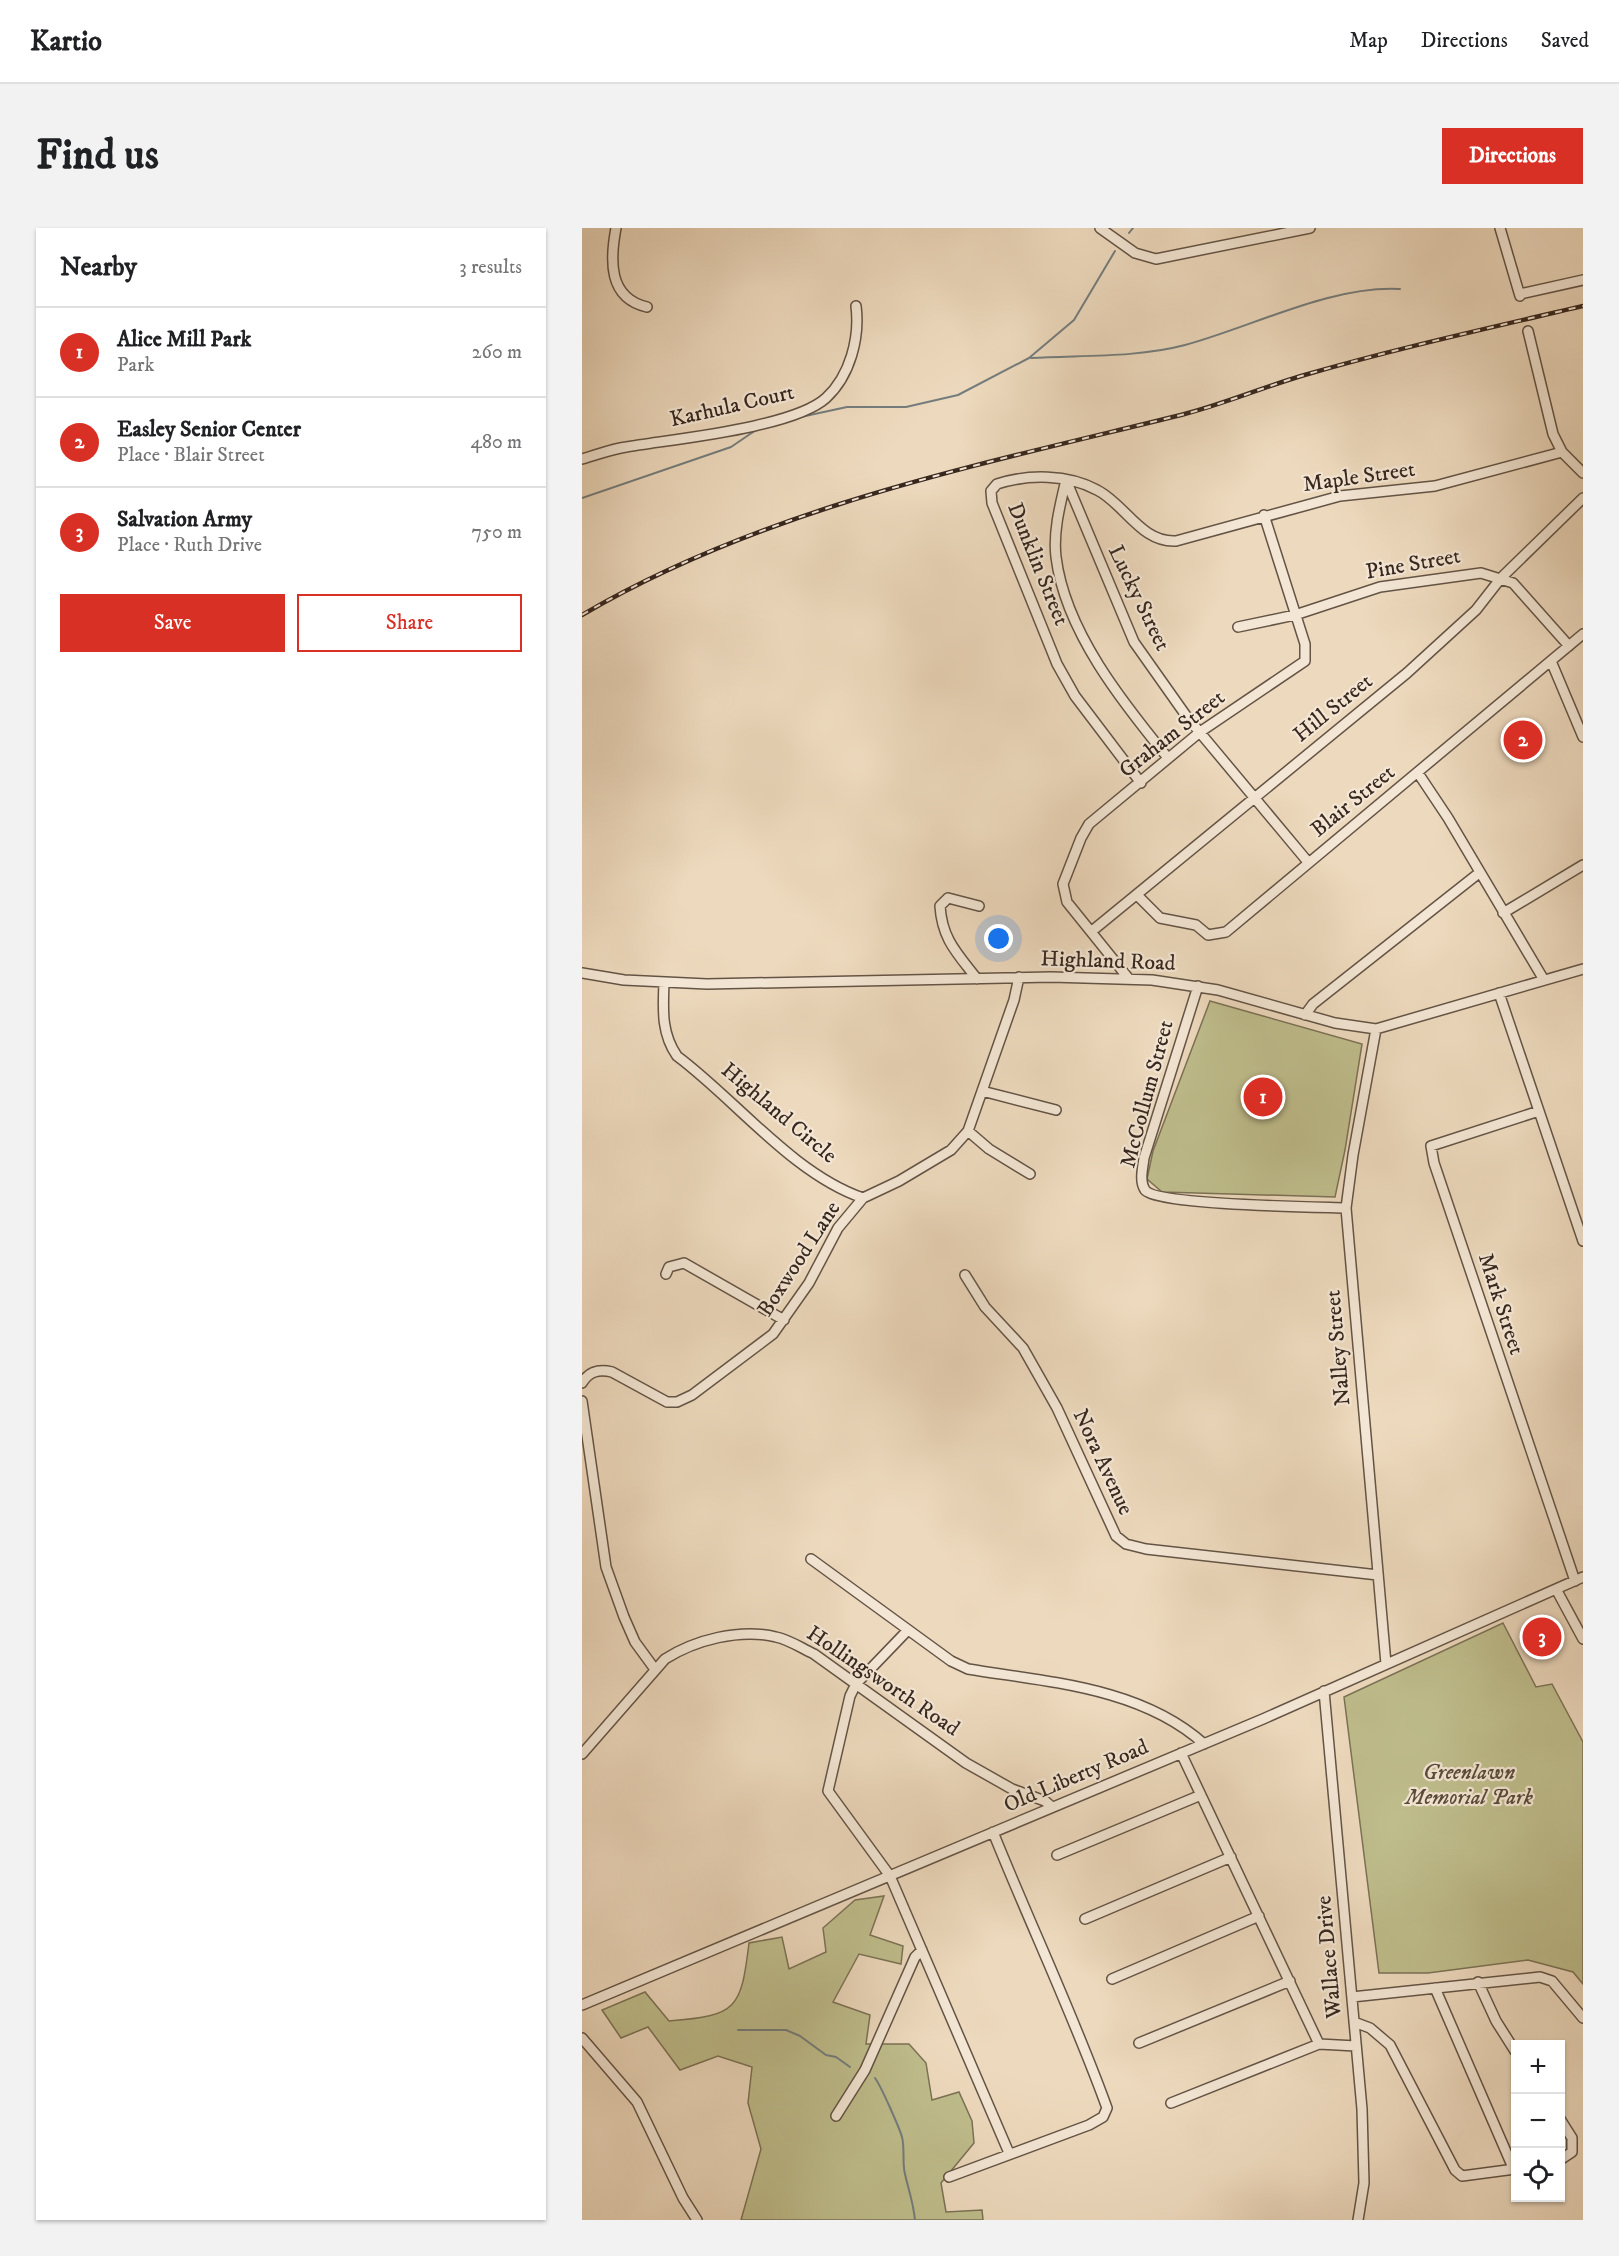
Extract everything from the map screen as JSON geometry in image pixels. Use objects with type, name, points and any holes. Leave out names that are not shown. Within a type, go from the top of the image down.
[{"type":"street","points":[[616,228],[615,279],[622,295],[633,304],[647,307]]},
{"type":"street","points":[[1100,228],[1134,253],[1156,259],[1310,228]]},
{"type":"street","points":[[1500,228],[1520,295],[1583,280]]},
{"type":"street","name":"Karhula Court","points":[[582,459],[624,447],[748,426],[808,409],[825,399],[843,378],[851,358],[858,317],[856,306]]},
{"type":"street","points":[[1528,332],[1553,434],[1562,452],[1583,473]]},
{"type":"street","name":"Maple Street","points":[[1163,542],[1176,541],[1264,515],[1360,492],[1435,486],[1562,452]]},
{"type":"street","name":"Dunklin Street","points":[[1141,783],[1075,696],[1056,664],[992,503],[990,491],[997,484],[1006,481],[1051,477],[1066,480],[1098,490],[1137,526],[1163,542]]},
{"type":"street","points":[[1066,480],[1060,503],[1056,556],[1065,591],[1082,634],[1103,673],[1120,699],[1168,758]]},
{"type":"street","name":"Lucky Street","points":[[1066,480],[1134,642],[1200,732],[1308,862]]},
{"type":"street","name":"Hill Street","points":[[1092,931],[1138,896],[1407,673],[1476,610],[1501,578],[1583,498]]},
{"type":"street","name":"Graham Street","points":[[1129,979],[1067,902],[1063,884],[1076,848],[1089,824],[1200,732],[1305,661],[1305,644],[1264,515]]},
{"type":"street","name":"Pine Street","points":[[1238,627],[1295,615],[1380,587],[1420,579],[1481,573],[1501,578]]},
{"type":"street","points":[[1501,578],[1513,584],[1569,646]]},
{"type":"street","name":"Blair Street","points":[[1138,896],[1160,918],[1196,925],[1208,935],[1226,932],[1583,634]]},
{"type":"street","points":[[1551,661],[1583,737]]},
{"type":"street","points":[[1418,773],[1544,980]]},
{"type":"street","points":[[1503,914],[1583,865]]},
{"type":"street","points":[[1305,1016],[1313,1004],[1479,873]]},
{"type":"street","points":[[977,979],[945,936],[941,927],[940,906],[948,898],[979,906]]},
{"type":"street","name":"Highland Road","points":[[582,973],[707,984],[1020,978],[1129,979],[1198,986],[1305,1016],[1376,1029],[1583,969]]},
{"type":"street","points":[[863,1198],[899,1181],[951,1150],[968,1131],[1020,978]]},
{"type":"street","name":"Highland Circle","points":[[664,982],[665,1031],[668,1043],[677,1056],[807,1166],[835,1185],[863,1198]]},
{"type":"street","name":"McCollum Street","points":[[1198,986],[1144,1158],[1142,1180],[1144,1190],[1151,1195],[1183,1201],[1346,1208]]},
{"type":"street","points":[[1499,993],[1583,1240]]},
{"type":"street","name":"Nalley Street","points":[[1376,1029],[1353,1155],[1346,1208],[1386,1664]]},
{"type":"street","points":[[982,1091],[1056,1110]]},
{"type":"street","name":"Mark Street","points":[[1539,1111],[1431,1146],[1434,1163],[1497,1356],[1579,1579]]},
{"type":"street","points":[[968,1131],[989,1149],[1030,1174]]},
{"type":"street","name":"Boxwood Lane","points":[[582,1383],[594,1372],[612,1372],[657,1398],[677,1402],[739,1362],[773,1334],[784,1320],[809,1283],[838,1228],[863,1198]]},
{"type":"street","points":[[666,1274],[669,1267],[684,1263],[784,1320]]},
{"type":"street","name":"Nora Avenue","points":[[964,1275],[985,1307],[1023,1348],[1057,1408],[1116,1536],[1126,1544],[1146,1549],[1378,1575]]},
{"type":"street","points":[[582,1401],[606,1567],[635,1642],[654,1668]]},
{"type":"street","points":[[811,1559],[951,1661],[968,1669],[1090,1689],[1157,1714],[1192,1733],[1204,1744]]},
{"type":"street","name":"Old Liberty Road","points":[[582,2005],[1204,1744],[1579,1579]]},
{"type":"street","points":[[1556,1589],[1583,1639]]},
{"type":"street","points":[[907,1631],[856,1684],[850,1696],[828,1791],[890,1876],[1009,2153]]},
{"type":"street","name":"Hollingsworth Road","points":[[582,1754],[654,1668],[680,1649],[713,1639],[749,1634],[774,1636],[814,1654],[966,1763],[1012,1789],[1045,1801],[1052,1808]]},
{"type":"street","name":"Wallace Drive","points":[[1324,1691],[1364,2151],[1364,2186],[1358,2220]]},
{"type":"street","points":[[1181,1753],[1319,2044]]},
{"type":"street","points":[[1057,1855],[1201,1795]]},
{"type":"street","points":[[950,2177],[1009,2153],[1089,2125],[1103,2117],[1107,2108],[1086,2048],[1049,1969],[993,1832]]},
{"type":"street","points":[[1085,1918],[1231,1857]]},
{"type":"street","points":[[1112,1978],[1259,1916]]},
{"type":"street","points":[[836,2116],[865,2070],[915,1957],[922,1950]]},
{"type":"street","points":[[1352,1997],[1478,1982],[1547,1977],[1583,2018]]},
{"type":"street","points":[[1139,2043],[1290,1981]]},
{"type":"street","points":[[1478,1982],[1496,2021],[1511,2045]]},
{"type":"street","points":[[1435,1988],[1511,2160]]},
{"type":"street","points":[[1354,2022],[1371,2028],[1390,2045],[1441,2148],[1455,2170],[1462,2176],[1511,2170]]},
{"type":"street","points":[[582,2038],[637,2102],[683,2198],[697,2220]]},
{"type":"street","points":[[1171,2103],[1319,2044],[1356,2046]]},
{"type":"street","points":[[1565,2129],[1573,2145],[1572,2152],[1565,2157]]},
{"type":"green space","points":[[1210,1001],[1362,1044],[1335,1197],[1162,1192],[1147,1179],[1153,1151]]},
{"type":"green space","name":"Greenlawn Memorial Park","points":[[1503,1623],[1536,1687],[1552,1684],[1583,1742],[1583,1984],[1573,1972],[1528,1960],[1428,1973],[1379,1973],[1344,1697]]},
{"type":"green space","points":[[884,1896],[870,1935],[903,1946],[901,1964],[859,1954],[833,2002],[870,2015],[866,2044],[909,2044],[926,2063],[932,2100],[959,2092],[972,2121],[974,2143],[941,2183],[946,2212],[982,2210],[983,2220],[741,2220],[761,2149],[748,2103],[752,2067],[718,2056],[680,2070],[648,2027],[621,2038],[602,2010],[645,1992],[669,2021],[709,2016],[723,2011],[732,2004],[743,1982],[749,1943],[782,1937],[789,1969],[826,1952],[823,1928],[855,1900]]},
{"type":"waterway","points":[[1129,233],[1133,228]]},
{"type":"waterway","points":[[796,418],[847,407],[906,407],[958,395],[1029,358],[1074,320],[1115,251]]},
{"type":"waterway","points":[[1031,358],[1128,354],[1166,349],[1211,337],[1319,300],[1374,290],[1400,289]]},
{"type":"waterway","points":[[582,498],[731,447],[756,430]]},
{"type":"waterway","points":[[738,2030],[786,2030],[800,2036],[826,2055],[836,2057],[850,2067]]},
{"type":"waterway","points":[[875,2078],[902,2137],[904,2170],[915,2220]]},
{"type":"railway","points":[[582,615],[652,578],[724,546],[798,518],[874,494],[1027,452],[1196,411],[1301,376],[1371,357],[1583,306]]},
{"type":"place","name":"Easley Senior Center","points":[[1523,740]]},
{"type":"place","name":"Alice Mill Park","points":[[1263,1097]]},
{"type":"place","name":"Salvation Army","points":[[1542,1637]]}]
